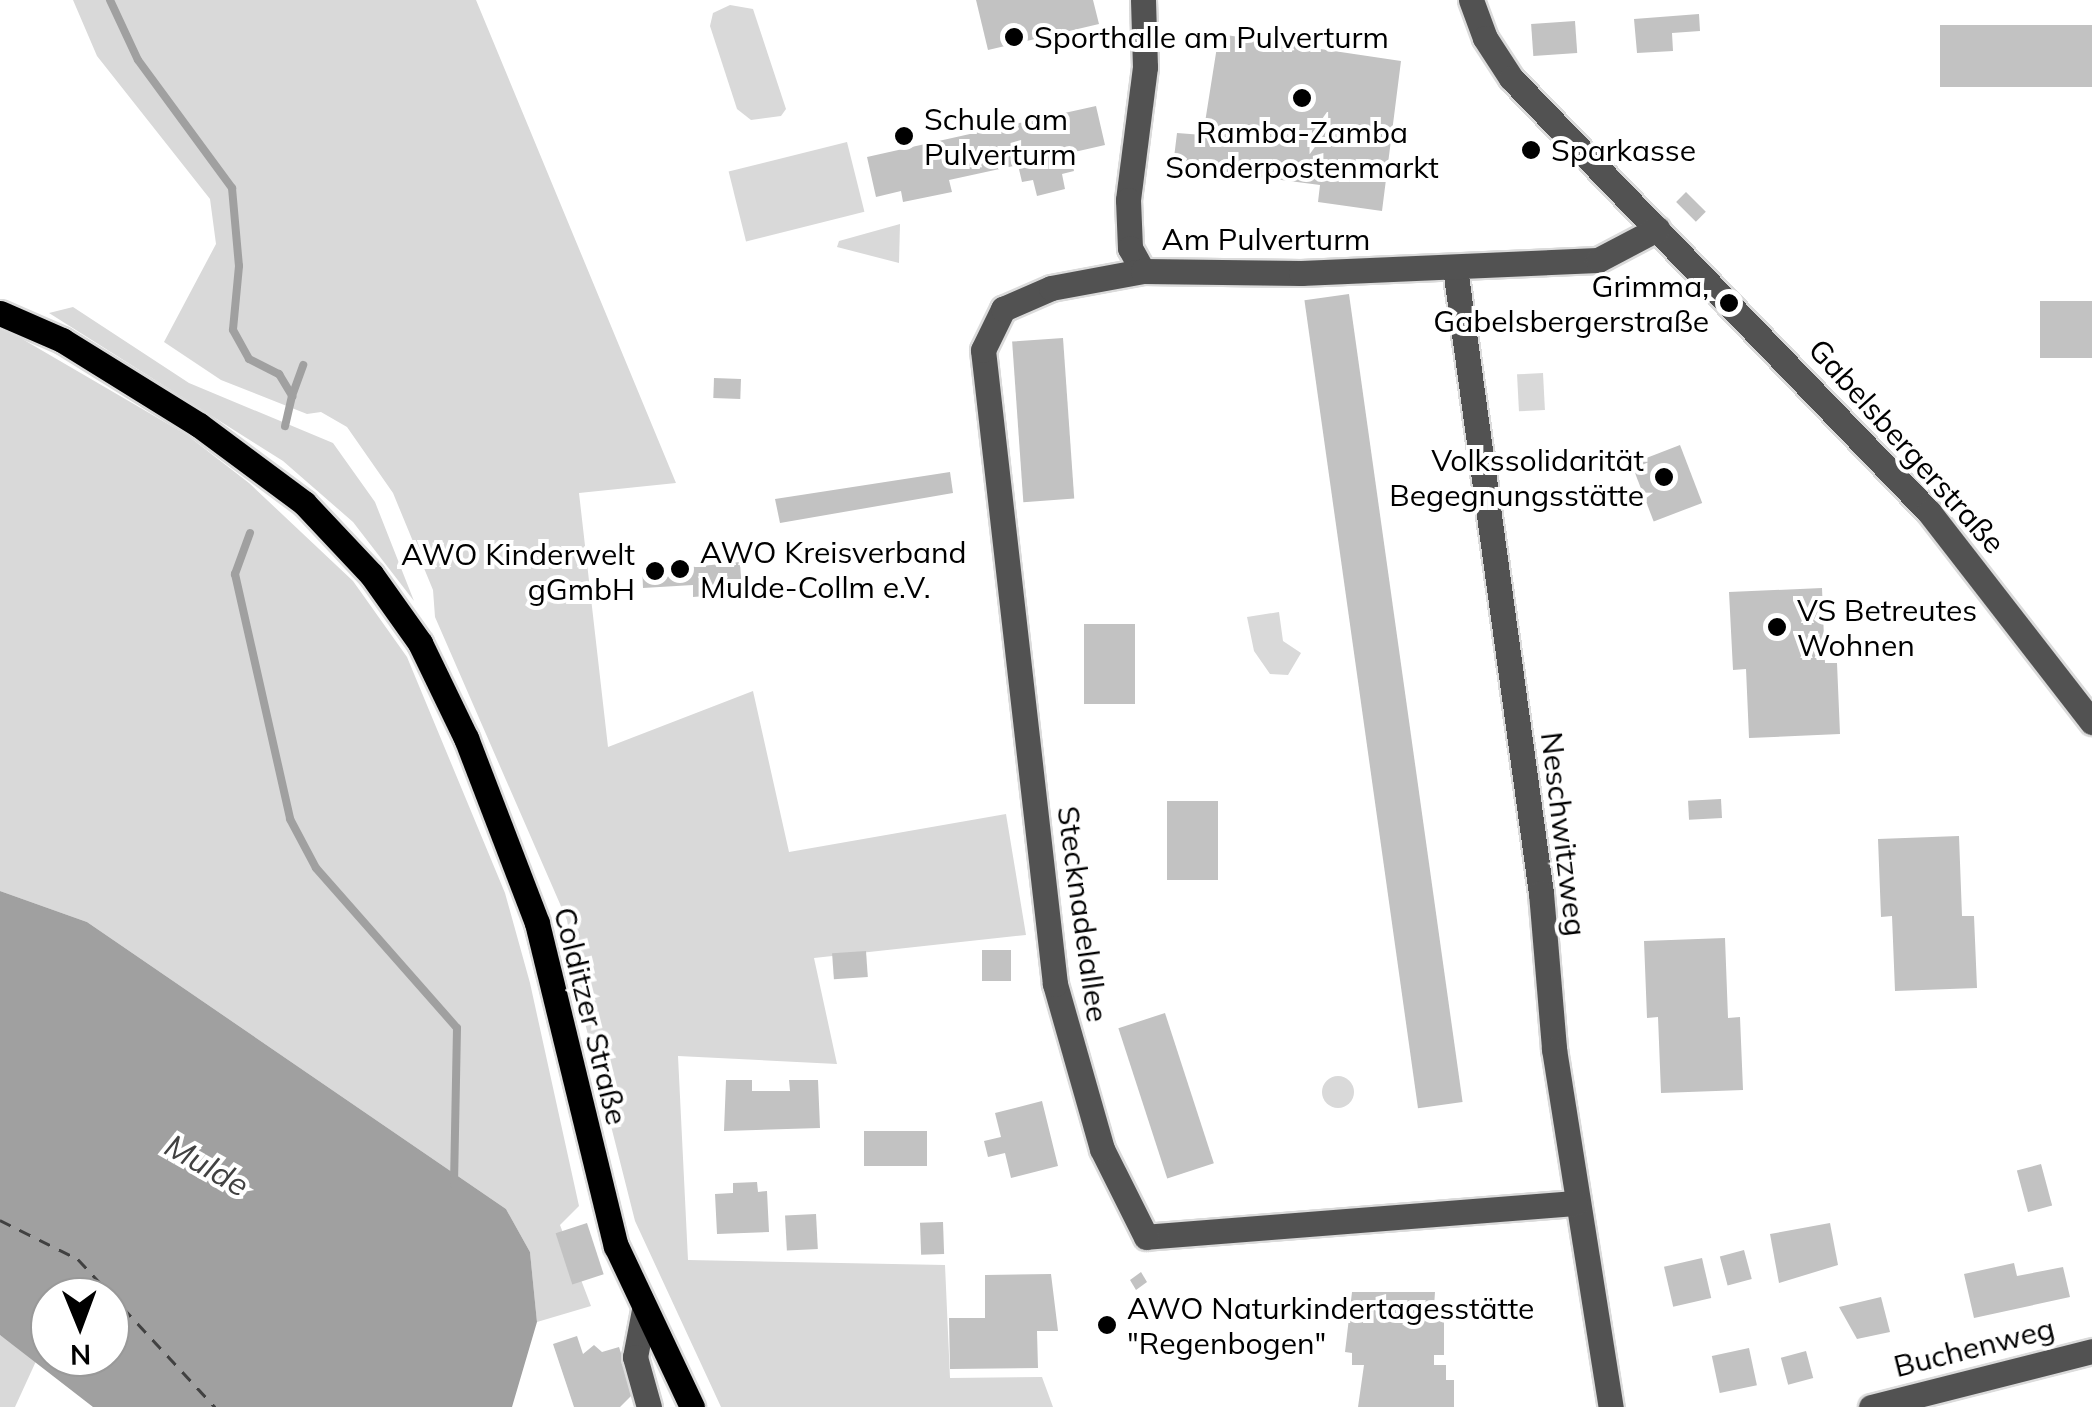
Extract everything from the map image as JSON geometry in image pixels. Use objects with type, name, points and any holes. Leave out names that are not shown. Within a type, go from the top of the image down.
[{"type":"main road","name":"Colditzer Straße","points":[[0,313],[62,340],[199,425],[304,503],[372,574],[420,643],[466,738],[536,923],[616,1246],[692,1407]]},
{"type":"street","name":"Am Pulverturm","points":[[1143,0],[1145,67],[1128,200],[1130,248],[1144,271],[1456,268],[1598,260],[1618,255],[1657,229]]},
{"type":"street","name":"Gabelsbergerstraße","points":[[1471,0],[1485,38],[1511,78],[1929,512],[2092,722]]},
{"type":"street","name":"Neschwitzweg","points":[[1456,268],[1541,893],[1576,1203],[1611,1407]]},
{"type":"street","name":"Stecknadelallee","points":[[1144,271],[1020,298],[988,328],[983,350],[1055,984],[1074,1064],[1127,1208],[1146,1237],[1576,1203]]},
{"type":"street","points":[[644,1310],[635,1357],[649,1407]]},
{"type":"street","name":"Buchenweg","points":[[1871,1407],[1954,1397],[2092,1351]]},
{"type":"shaded area","points":[[73,0],[476,0],[676,483],[579,493],[608,747],[753,691],[789,852],[1006,814],[1026,935],[814,958],[837,1064],[678,1056],[688,1260],[945,1265],[950,1378],[1042,1377],[1053,1407],[721,1407],[635,1221],[583,1015],[567,920],[435,617],[433,590],[393,493],[347,427],[321,412],[307,414],[221,380],[164,342],[216,244],[210,199],[97,56]]},
{"type":"shaded area","points":[[730,5],[753,9],[786,109],[781,116],[751,120],[737,109],[710,26],[713,13]]},
{"type":"shaded area","points":[[847,142],[864,212],[746,241],[729,172]]},
{"type":"shaded area","points":[[900,224],[899,263],[837,247],[839,241]]},
{"type":"shaded area","points":[[73,307],[189,383],[333,443],[375,502],[414,601],[353,522],[283,461],[49,313]]},
{"type":"shaded area","points":[[0,326],[187,435],[249,483],[353,581],[407,657],[505,893],[530,983],[579,1206],[560,1225],[591,1306],[537,1322],[530,1252],[506,1209],[87,922],[0,891]]},
{"type":"shaded area","points":[[1543,373],[1545,410],[1519,411],[1517,374]]},
{"type":"shaded area","points":[[1279,612],[1283,641],[1301,653],[1288,675],[1270,674],[1254,651],[1247,617]]},
{"type":"shaded area","points":[[1338,1076],[1350,1080],[1354,1092],[1350,1104],[1338,1108],[1326,1104],[1322,1092],[1326,1080]]},
{"type":"shaded area","points":[[0,1335],[30,1354],[30,1374],[15,1407],[0,1407]]},
{"type":"water","name":"Mulde","points":[[0,891],[87,922],[506,1209],[530,1252],[537,1322],[512,1407],[93,1407],[54,1377],[130,1377],[130,1277],[30,1277],[30,1358],[0,1335]]},
{"type":"building","name":"Sporthalle am Pulverturm","points":[[976,0],[1093,0],[1099,24],[988,50]]},
{"type":"building","points":[[1699,14],[1700,31],[1672,33],[1673,51],[1637,53],[1634,19]]},
{"type":"building","points":[[1575,21],[1577,53],[1533,56],[1531,24]]},
{"type":"building","points":[[1940,25],[2092,25],[2092,87],[1940,87]]},
{"type":"building","name":"Ramba-Zamba Sonderpostenmarkt","points":[[1219,34],[1401,61],[1382,211],[1318,202],[1320,185],[1173,166],[1177,133],[1203,135]]},
{"type":"building","points":[[1096,106],[1105,145],[1070,153],[1074,171],[1062,174],[1065,189],[1037,196],[1033,180],[1022,182],[1018,165],[949,180],[952,192],[903,202],[901,191],[876,197],[867,157]]},
{"type":"building","points":[[1686,192],[1706,212],[1696,222],[1676,202]]},
{"type":"building","points":[[1349,294],[1463,1102],[1418,1108],[1304,300]]},
{"type":"building","points":[[2040,301],[2092,301],[2092,358],[2040,358]]},
{"type":"building","points":[[1063,338],[1074,499],[1023,502],[1012,342]]},
{"type":"building","points":[[714,378],[741,379],[740,399],[713,398]]},
{"type":"building","name":"Volkssolidarität Begegnungsstätte","points":[[1680,445],[1702,503],[1654,522],[1631,464]]},
{"type":"building","points":[[950,472],[953,493],[780,523],[775,499]]},
{"type":"building","points":[[691,562],[692,567],[740,562],[742,593],[693,597],[693,585],[643,588],[642,565]]},
{"type":"building","name":"VS Betreutes Wohnen","points":[[1822,588],[1825,663],[1837,663],[1840,734],[1749,738],[1746,669],[1733,670],[1729,592]]},
{"type":"building","points":[[1084,624],[1135,624],[1135,704],[1084,704]]},
{"type":"building","points":[[1721,799],[1722,818],[1689,820],[1688,801]]},
{"type":"building","points":[[1167,801],[1218,801],[1218,880],[1167,880]]},
{"type":"building","points":[[1959,836],[1962,916],[1974,916],[1977,988],[1895,991],[1892,916],[1881,917],[1878,839]]},
{"type":"building","points":[[1725,938],[1728,1018],[1740,1017],[1743,1090],[1661,1093],[1658,1017],[1647,1018],[1644,941]]},
{"type":"building","points":[[982,950],[1011,950],[1011,981],[982,981]]},
{"type":"building","points":[[866,951],[868,977],[834,979],[832,953]]},
{"type":"building","points":[[1165,1013],[1214,1163],[1167,1178],[1118,1028]]},
{"type":"building","points":[[726,1080],[752,1080],[752,1091],[790,1091],[789,1080],[818,1080],[820,1128],[724,1131]]},
{"type":"building","points":[[1042,1101],[1058,1166],[1011,1178],[1005,1153],[988,1157],[984,1141],[1001,1137],[995,1113]]},
{"type":"building","points":[[864,1131],[927,1131],[927,1166],[864,1166]]},
{"type":"building","points":[[2041,1164],[2052,1206],[2028,1212],[2017,1170]]},
{"type":"building","points":[[757,1182],[758,1192],[767,1191],[769,1232],[717,1234],[715,1194],[733,1193],[733,1183]]},
{"type":"building","points":[[816,1214],[818,1249],[787,1251],[785,1216]]},
{"type":"building","points":[[943,1222],[944,1254],[921,1255],[920,1223]]},
{"type":"building","points":[[587,1223],[604,1274],[572,1285],[556,1233]]},
{"type":"building","points":[[1830,1223],[1838,1265],[1779,1283],[1770,1234]]},
{"type":"building","points":[[1744,1250],[1752,1279],[1728,1285],[1720,1256]]},
{"type":"building","points":[[1702,1258],[1711,1298],[1673,1307],[1664,1267]]},
{"type":"building","points":[[2014,1263],[2017,1276],[2063,1267],[2070,1297],[1974,1318],[1964,1274]]},
{"type":"building","points":[[1141,1272],[1147,1282],[1136,1290],[1130,1280]]},
{"type":"building","points":[[1051,1274],[1058,1331],[1037,1331],[1038,1368],[950,1369],[949,1318],[985,1318],[985,1275]]},
{"type":"building","points":[[1352,1292],[1435,1292],[1434,1307],[1444,1308],[1444,1355],[1434,1355],[1434,1365],[1446,1365],[1446,1380],[1454,1380],[1454,1407],[1358,1407],[1364,1365],[1352,1365],[1352,1353],[1345,1352]]},
{"type":"building","points":[[1881,1297],[1890,1332],[1857,1339],[1839,1307]]},
{"type":"building","points":[[577,1336],[583,1354],[594,1345],[602,1352],[619,1347],[634,1393],[620,1407],[574,1407],[553,1344]]},
{"type":"building","points":[[1749,1348],[1757,1385],[1720,1393],[1712,1356]]},
{"type":"building","points":[[1806,1351],[1813,1378],[1788,1385],[1781,1358]]},
{"type":"waterway","points":[[110,0],[138,60],[232,188],[239,266],[233,330],[249,359],[279,374],[292,396],[285,426]]},
{"type":"waterway","points":[[292,396],[303,365]]},
{"type":"waterway","points":[[250,533],[235,574],[290,819],[316,868],[457,1028],[454,1184]]},
{"type":"ferry route","points":[[0,1220],[78,1259],[215,1407]]},
{"type":"place","name":"Sporthalle am Pulverturm","points":[[1014,37]]},
{"type":"place","name":"Ramba-Zamba Sonderpostenmarkt","points":[[1302,98]]},
{"type":"place","name":"Schule am Pulverturm","points":[[904,136]]},
{"type":"place","name":"Sparkasse","points":[[1531,150]]},
{"type":"place","name":"Grimma, Gabelsbergerstraße","points":[[1729,303]]},
{"type":"place","name":"Volkssolidarität Begegnungsstätte","points":[[1664,477]]},
{"type":"place","name":"AWO Kreisverband Mulde-Collm e.V.","points":[[680,569]]},
{"type":"place","name":"AWO Kinderwelt gGmbH","points":[[655,571]]},
{"type":"place","name":"VS Betreutes Wohnen","points":[[1777,627]]},
{"type":"place","name":"AWO Naturkindertagesstätte \"Regenbogen\"","points":[[1107,1325]]}]
